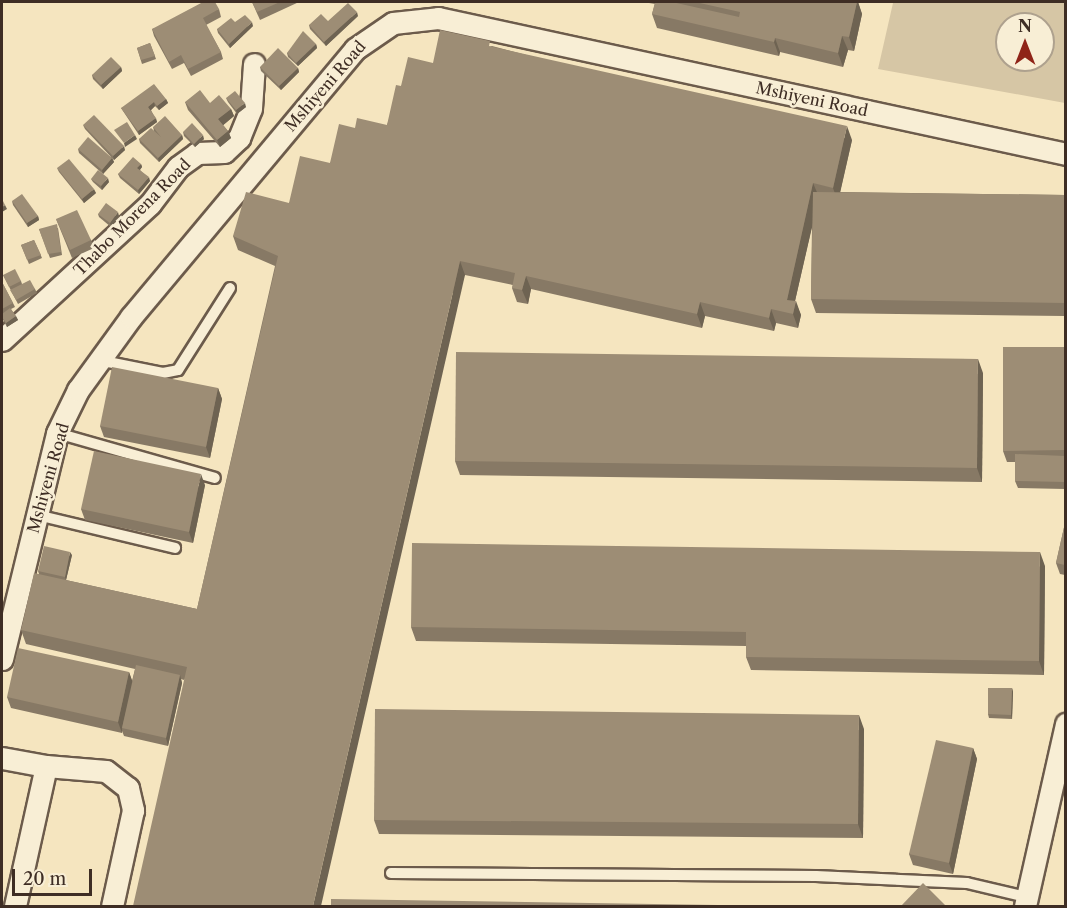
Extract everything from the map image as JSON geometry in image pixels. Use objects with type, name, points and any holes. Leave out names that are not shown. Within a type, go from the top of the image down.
[{"type":"street","name":"Mshiyeni Road","points":[[2,659],[57,432],[98,360],[355,49],[393,23],[438,18],[1065,154]]},
{"type":"street","name":"Thabo Morena Road","points":[[2,340],[150,204],[165,179],[178,167],[197,153],[224,152],[239,138],[251,108],[255,64]]},
{"type":"street","points":[[1022,900],[1065,724]]},
{"type":"street","points":[[2,758],[46,766],[106,771],[128,788],[133,810],[112,906]]},
{"type":"street","points":[[15,906],[46,766]]},
{"type":"lane","points":[[98,360],[163,374],[178,370],[230,288]]},
{"type":"lane","points":[[57,432],[215,478]]},
{"type":"lane","points":[[37,515],[175,548]]},
{"type":"lane","points":[[391,873],[816,876],[968,883],[1022,900]]},
{"type":"shaded area","points":[[890,2],[1065,2],[1065,103],[878,69],[893,3]]},
{"type":"building","points":[[203,2],[215,2],[219,9],[203,18],[221,52],[188,69],[181,55],[169,62],[152,29]]},
{"type":"building","points":[[252,2],[280,2],[257,12]]},
{"type":"building","points":[[655,2],[672,2],[739,17],[740,12],[695,2],[857,2],[849,37],[842,36],[838,53],[775,38],[774,42],[652,14]]},
{"type":"building","points":[[348,3],[357,12],[324,42],[309,25],[321,14],[328,21]]},
{"type":"building","points":[[245,15],[252,22],[229,44],[217,29],[231,18],[235,22]]},
{"type":"building","points":[[440,30],[490,41],[489,46],[847,126],[833,188],[813,183],[787,300],[796,301],[793,314],[771,309],[769,318],[700,302],[697,314],[526,276],[522,290],[512,288],[515,273],[460,261],[313,906],[133,906],[187,667],[21,630],[34,573],[197,609],[278,256],[233,236],[246,192],[289,203],[300,156],[330,163],[339,124],[355,128],[357,118],[387,125],[396,85],[401,86],[408,57],[433,63]]},
{"type":"building","points":[[303,31],[316,44],[296,63],[287,53]]},
{"type":"building","points":[[150,43],[155,56],[141,60],[137,48]]},
{"type":"building","points":[[278,48],[298,68],[279,86],[260,67]]},
{"type":"building","points":[[111,57],[121,67],[101,85],[92,75]]},
{"type":"building","points":[[154,84],[166,99],[157,106],[154,102],[148,107],[156,118],[138,131],[121,108]]},
{"type":"building","points":[[200,90],[210,103],[219,95],[231,109],[218,119],[228,131],[217,140],[185,102]]},
{"type":"building","points":[[235,91],[245,103],[236,110],[226,98]]},
{"type":"building","points":[[94,115],[124,146],[113,156],[83,125]]},
{"type":"building","points":[[165,116],[182,135],[158,158],[139,139],[151,128],[161,137],[153,127]]},
{"type":"building","points":[[127,122],[135,135],[124,143],[114,130]]},
{"type":"building","points":[[192,123],[203,135],[194,144],[183,132]]},
{"type":"building","points":[[88,137],[112,158],[102,170],[78,149]]},
{"type":"building","points":[[133,157],[141,164],[137,168],[149,177],[138,190],[118,174]]},
{"type":"building","points":[[69,159],[94,189],[82,199],[57,168]]},
{"type":"building","points":[[98,170],[108,178],[101,186],[91,179]]},
{"type":"building","points":[[813,192],[1065,195],[1065,303],[811,299]]},
{"type":"building","points":[[22,194],[38,216],[27,223],[12,201]]},
{"type":"building","points":[[106,203],[118,212],[110,223],[98,214]]},
{"type":"building","points":[[77,210],[91,240],[70,250],[56,219]]},
{"type":"building","points":[[57,224],[61,252],[48,254],[39,229]]},
{"type":"building","points":[[34,240],[41,255],[27,260],[21,245]]},
{"type":"building","points":[[15,269],[21,281],[9,287],[3,275]]},
{"type":"building","points":[[30,280],[35,289],[16,300],[10,290]]},
{"type":"building","points":[[2,282],[13,303],[2,309]]},
{"type":"building","points":[[10,308],[16,316],[6,323],[2,314]]},
{"type":"building","points":[[1003,347],[1065,347],[1065,450],[1003,451]]},
{"type":"building","points":[[456,352],[978,359],[977,468],[455,461]]},
{"type":"building","points":[[112,367],[218,388],[206,447],[100,426]]},
{"type":"building","points":[[94,451],[201,474],[189,532],[81,509]]},
{"type":"building","points":[[1015,454],[1065,456],[1065,482],[1015,481]]},
{"type":"building","points":[[1065,523],[1065,565],[1056,563]]},
{"type":"building","points":[[412,543],[1040,552],[1039,661],[746,657],[746,632],[411,627]]},
{"type":"building","points":[[44,546],[70,552],[65,577],[38,571]]},
{"type":"building","points":[[18,648],[129,672],[118,722],[7,697]]},
{"type":"building","points":[[136,665],[180,675],[166,738],[122,728]]},
{"type":"building","points":[[988,688],[1012,688],[1011,715],[988,714]]},
{"type":"building","points":[[375,709],[859,715],[858,824],[374,820]]},
{"type":"building","points":[[936,740],[973,748],[949,863],[909,854]]},
{"type":"building","points":[[923,883],[945,905],[901,906]]},
{"type":"building","points":[[331,899],[777,906],[331,906]]}]
